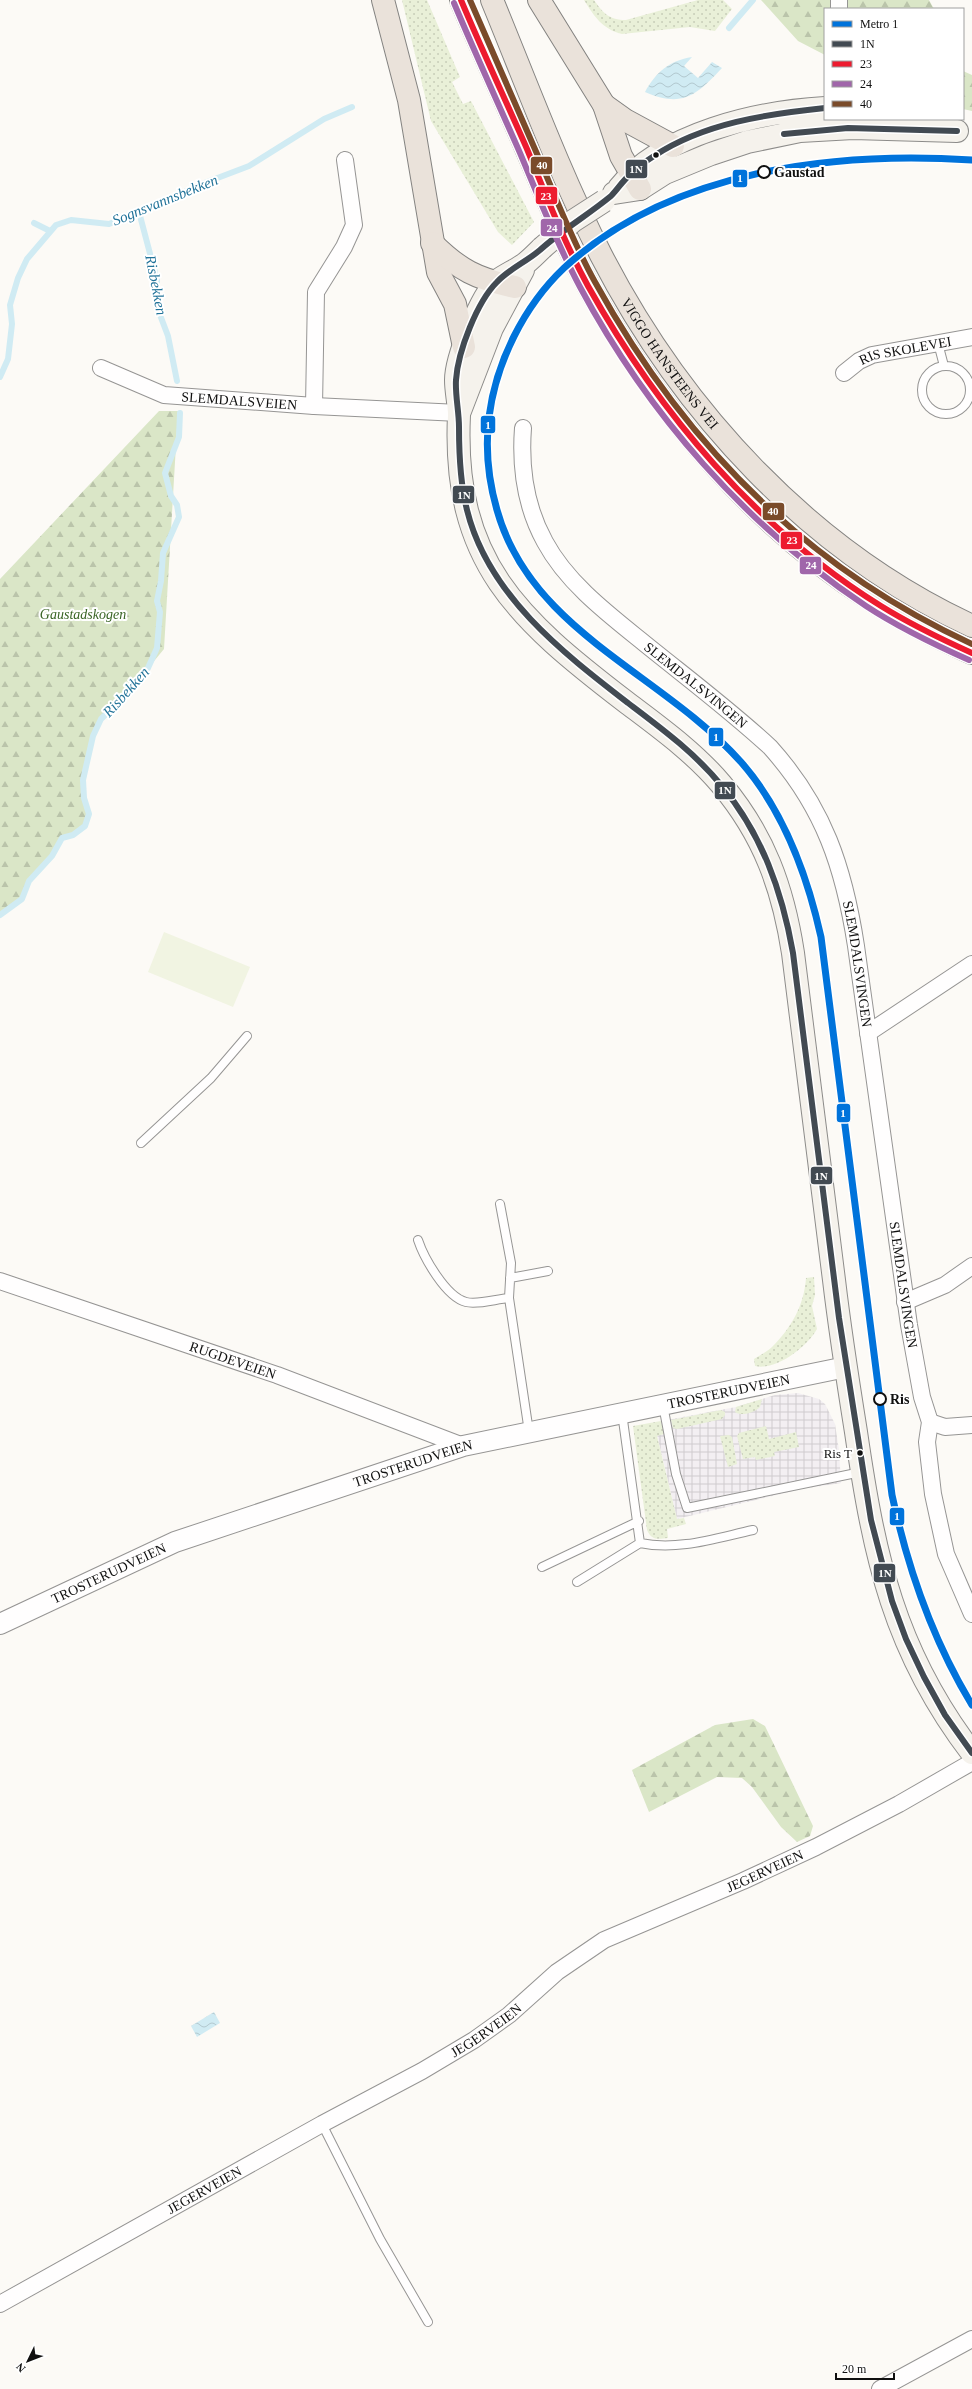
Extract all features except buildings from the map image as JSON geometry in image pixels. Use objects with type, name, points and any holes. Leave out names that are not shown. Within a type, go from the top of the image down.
[{"type":"highway","points":[[383,0],[409,100],[438,272],[455,304],[464,347]]},
{"type":"highway","name":"VIGGO HANSTEENS VEI","points":[[461,0],[579,267],[619,338],[664,403],[726,476],[804,550],[869,599],[911,624],[972,653]]},
{"type":"highway","name":"VIGGO HANSTEENS VEI","points":[[492,0],[564,174],[599,249],[642,325],[684,388],[746,460],[821,530],[883,577],[923,601],[972,626]]},
{"type":"highway","points":[[539,0],[604,105],[621,156],[635,182]]},
{"type":"highway","points":[[604,105],[625,120],[672,146]]},
{"type":"highway","points":[[432,243],[452,263],[505,285]]},
{"type":"main road","points":[[635,182],[672,146],[710,131],[749,120],[824,108]]},
{"type":"main road","points":[[925,120],[964,132]]},
{"type":"main road","points":[[964,132],[853,123],[800,131],[747,142],[711,154],[665,173],[635,182],[573,221],[526,263],[505,285],[474,321],[464,347],[456,378],[459,413],[458,457],[464,502],[472,528],[483,554],[504,590],[531,623],[560,650],[668,734],[705,767],[744,816],[768,858],[778,883],[793,953],[846,1367],[874,1541],[898,1623],[931,1692],[972,1753]]},
{"type":"main road","points":[[459,413],[492,328],[505,285]]},
{"type":"street","name":"SLEMDALSVEIEN","points":[[314,406],[316,292],[349,238],[354,225],[345,160]]},
{"type":"street","name":"RIS SKOLEVEI","points":[[844,373],[859,361],[872,355],[972,337]]},
{"type":"street","name":"SLEMDALSVEIEN","points":[[100,368],[164,395],[314,406],[459,413]]},
{"type":"street","name":"SLEMDALSVINGEN","points":[[523,428],[522,464],[526,496],[538,528],[555,557],[592,598],[770,747],[792,774],[830,838],[847,896],[868,1033],[905,1302],[922,1397],[930,1422],[928,1454],[940,1532],[954,1575],[972,1614]]},
{"type":"street","points":[[868,1033],[972,964]]},
{"type":"street","points":[[905,1302],[945,1285],[972,1266]]},
{"type":"street","name":"RUGDEVEIEN","points":[[0,1281],[277,1375],[463,1446]]},
{"type":"street","name":"TROSTERUDVEIEN","points":[[0,1624],[175,1542],[463,1446],[846,1367]]},
{"type":"street","points":[[930,1422],[945,1427],[972,1425]]},
{"type":"street","name":"JEGERVEIEN","points":[[0,2304],[322,2124],[422,2071],[474,2040],[509,2015],[557,1972],[604,1940],[743,1881],[810,1850],[899,1804],[972,1762]]},
{"type":"street","points":[[880,2389],[972,2339]]},
{"type":"lane","points":[[938,343],[944,366]]},
{"type":"lane","points":[[944,366],[952,367],[963,373],[969,383],[971,391],[965,406],[951,414],[943,414],[929,407],[923,394],[925,378],[937,368],[944,366]]},
{"type":"lane","points":[[141,1143],[211,1078],[247,1036]]},
{"type":"lane","points":[[500,1204],[511,1263],[508,1298],[529,1432]]},
{"type":"lane","points":[[418,1240],[423,1255],[435,1272],[459,1299],[473,1302],[508,1298]]},
{"type":"lane","points":[[510,1278],[548,1271]]},
{"type":"lane","points":[[663,1404],[676,1474],[687,1508],[862,1472]]},
{"type":"lane","points":[[622,1412],[639,1521],[640,1543]]},
{"type":"lane","points":[[542,1567],[639,1521]]},
{"type":"lane","points":[[577,1582],[640,1543],[657,1546],[675,1546],[753,1530]]},
{"type":"lane","points":[[322,2124],[380,2239],[428,2322]]},
{"type":"shaded area","points":[[798,1393],[819,1399],[825,1404],[835,1424],[839,1450],[841,1483],[801,1489],[677,1519],[657,1435],[664,1434],[661,1421],[736,1407],[775,1395]]},
{"type":"green space","points":[[402,0],[427,0],[460,77],[452,82],[463,104],[471,101],[534,222],[512,245],[498,232],[431,121]]},
{"type":"green space","points":[[584,0],[594,0],[600,9],[607,15],[620,20],[626,20],[698,0],[723,0],[732,9],[715,31],[690,27],[622,34],[609,29],[599,21]]},
{"type":"green space","points":[[761,0],[929,0],[933,8],[824,8],[824,54],[798,41]]},
{"type":"green space","points":[[964,71],[972,75],[972,111],[964,109]]},
{"type":"green space","name":"Gaustadskogen","points":[[159,411],[178,411],[164,649],[127,694],[101,719],[93,736],[83,780],[84,798],[89,814],[85,826],[73,835],[62,838],[52,856],[29,881],[22,899],[0,915],[0,579]]},
{"type":"green space","points":[[164,932],[250,967],[233,1007],[148,972]]},
{"type":"green space","points":[[814,1277],[815,1295],[812,1306],[817,1329],[799,1350],[790,1356],[772,1365],[763,1367],[755,1366],[754,1359],[772,1347],[791,1324],[803,1298],[806,1278]]},
{"type":"green space","points":[[762,1399],[760,1407],[755,1411],[744,1414],[735,1412],[736,1407]]},
{"type":"green space","points":[[721,1410],[725,1412],[722,1419],[677,1429],[673,1428],[671,1420]]},
{"type":"green space","points":[[661,1421],[664,1434],[657,1436],[677,1519],[684,1518],[686,1524],[667,1529],[668,1538],[658,1539],[653,1538],[647,1530],[633,1426]]},
{"type":"green space","points":[[766,1426],[769,1439],[796,1432],[799,1447],[774,1452],[775,1456],[756,1460],[755,1457],[743,1459],[737,1436],[739,1433]]},
{"type":"green space","points":[[729,1435],[732,1437],[737,1464],[728,1467],[720,1436]]},
{"type":"green space","points":[[753,1719],[765,1726],[813,1826],[810,1836],[797,1842],[781,1827],[752,1787],[742,1778],[717,1777],[649,1812],[632,1770],[715,1725]]},
{"type":"water","points":[[692,57],[684,66],[698,78],[712,62],[722,68],[713,78],[696,92],[679,99],[658,97],[645,92],[649,85],[664,68],[676,61]]},
{"type":"water","points":[[214,2012],[220,2023],[197,2037],[191,2026]]},
{"type":"waterway","name":"Sognsvannsbekken","points":[[729,28],[753,0]]},
{"type":"waterway","name":"Sognsvannsbekken","points":[[0,377],[8,359],[12,324],[10,305],[18,278],[27,259],[56,225],[71,220],[109,224],[207,182],[249,166],[324,119],[352,107]]},
{"type":"waterway","name":"Risbekken","points":[[139,212],[157,280],[157,307],[168,336],[177,381]]},
{"type":"waterway","points":[[34,223],[50,231]]},
{"type":"waterway","name":"Risbekken","points":[[0,915],[22,899],[29,881],[52,856],[62,838],[73,835],[85,826],[89,814],[84,798],[83,780],[93,736],[101,719],[127,694],[148,668],[157,648],[160,612],[157,601],[161,581],[163,553],[179,517],[177,505],[171,496],[165,473],[179,437],[180,413]]},
{"type":"metro line","name":"1","points":[[972,160],[919,158],[865,159],[810,164],[756,174],[704,188],[653,209],[607,235],[564,268],[536,300],[525,317],[514,336],[498,376],[489,417],[487,441],[489,475],[497,510],[514,552],[538,588],[568,620],[602,648],[674,702],[709,731],[741,762],[770,801],[782,822],[801,867],[809,890],[821,937],[892,1495],[898,1523],[923,1603],[945,1655],[972,1705]]},
{"type":"transit line","name":"23","points":[[461,0],[579,269],[616,333],[646,379],[679,423],[715,465],[753,504],[793,541],[836,575],[881,606],[903,619],[972,653]]},
{"type":"transit line","name":"40","points":[[470,0],[586,266],[630,340],[668,395],[709,447],[754,494],[803,538],[855,577],[911,613],[972,644]]},
{"type":"transit line","name":"24","points":[[454,3],[520,153],[548,221],[580,287],[607,334],[636,379],[669,423],[704,464],[741,503],[780,540],[822,575],[866,606],[903,628],[969,660]]},
{"type":"transit line","name":"1N","points":[[824,108],[781,113],[736,122],[694,135],[673,145],[642,164],[625,179],[611,196],[497,282],[482,302],[460,355],[456,380],[460,469],[467,510],[477,541],[492,569],[510,595],[554,642],[603,684],[677,741],[711,773],[748,823],[768,864],[783,907],[793,953],[839,1318],[871,1520],[892,1601],[906,1639],[924,1677],[945,1715],[972,1753]]},
{"type":"transit line","name":"1N","points":[[784,134],[848,128],[957,131]]},
{"type":"place","name":"Gaustad","points":[[764,172]]},
{"type":"place","name":"Ris","points":[[880,1399]]},
{"type":"place","name":"Ris T","points":[[860,1453]]}]
